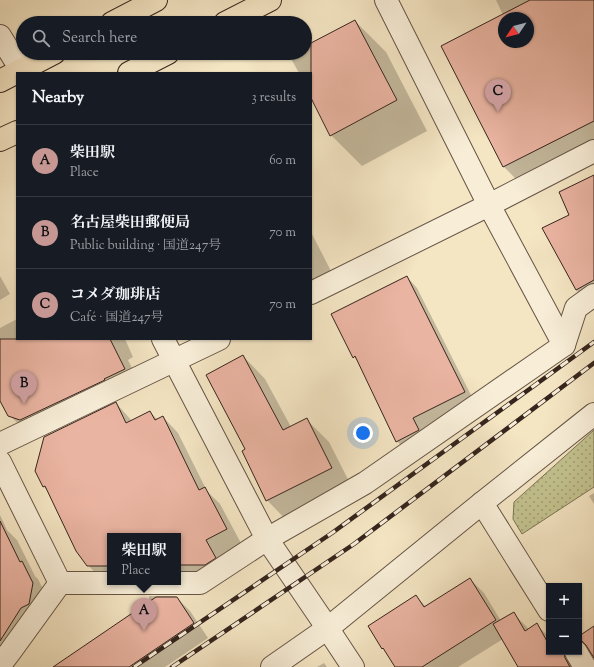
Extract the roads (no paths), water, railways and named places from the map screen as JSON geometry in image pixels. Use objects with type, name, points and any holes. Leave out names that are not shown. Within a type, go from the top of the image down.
[{"type":"highway","points":[[125,16],[156,0]]},
{"type":"highway","points":[[239,16],[270,0]]},
{"type":"highway","points":[[22,72],[42,60]]},
{"type":"highway","points":[[131,72],[154,60]]},
{"type":"highway","points":[[0,81],[16,74]]},
{"type":"highway","points":[[0,140],[16,132]]},
{"type":"street","points":[[386,0],[489,205],[564,345]]},
{"type":"street","points":[[0,36],[22,72]]},
{"type":"street","points":[[312,294],[594,151]]},
{"type":"street","points":[[181,583],[200,583],[267,539],[365,483],[564,345],[576,308],[594,295]]},
{"type":"street","points":[[164,340],[267,539],[353,667]]},
{"type":"street","points":[[0,444],[217,340]]},
{"type":"street","points":[[272,667],[328,628],[594,414]]},
{"type":"street","points":[[0,462],[60,583]]},
{"type":"street","points":[[482,503],[546,605]]},
{"type":"street","points":[[60,583],[107,583]]},
{"type":"street","points":[[0,665],[60,583]]},
{"type":"street","points":[[578,655],[585,667]]},
{"type":"railway","points":[[134,667],[332,533],[594,342]]},
{"type":"railway","points":[[172,667],[354,544],[594,363]]},
{"type":"place","name":"コメダ珈琲店","points":[[498,112]]},
{"type":"place","name":"名古屋柴田郵便局","points":[[24,404]]},
{"type":"place","name":"柴田駅","points":[[144,631]]}]
